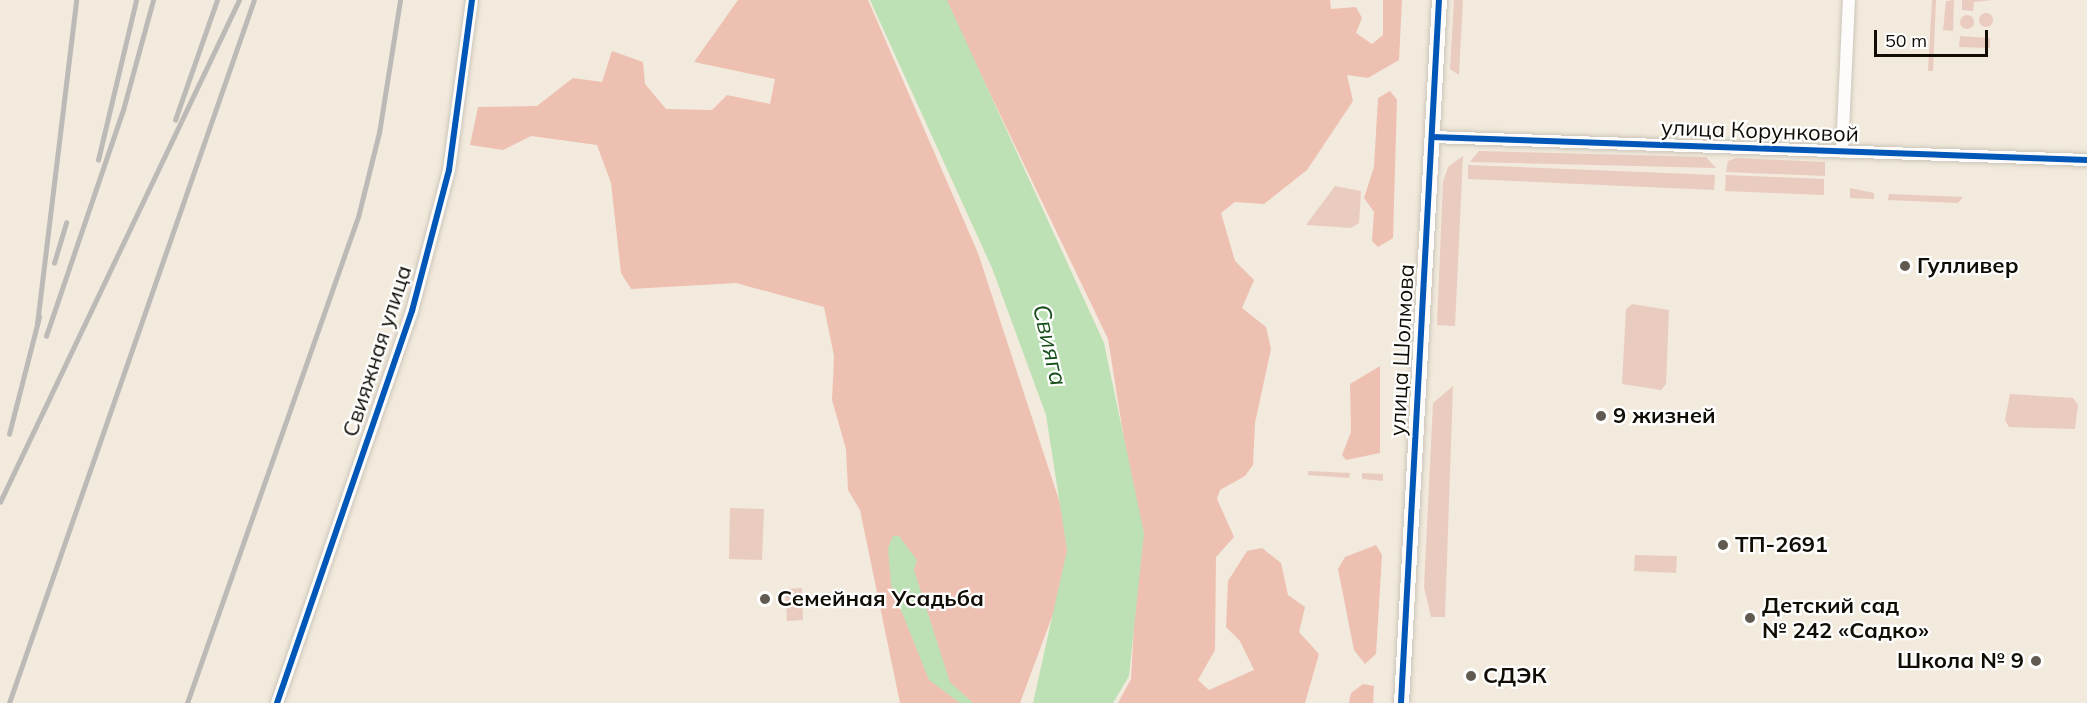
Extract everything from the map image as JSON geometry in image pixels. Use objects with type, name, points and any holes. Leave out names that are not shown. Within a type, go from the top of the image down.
[{"type":"street","name":"Свияжная улица","points":[[277,703],[412,311],[449,170],[472,0]]},
{"type":"street","name":"улица Шолмова","points":[[1401,703],[1439,0]]},
{"type":"street","points":[[1842,152],[1849,0]]},
{"type":"street","name":"улица Корунковой","points":[[1432,138],[2087,160]]},
{"type":"shaded area","points":[[738,0],[868,0],[978,253],[1076,552],[1020,703],[900,703],[860,510],[848,490],[846,449],[832,400],[834,356],[824,307],[736,283],[631,289],[621,273],[611,183],[597,145],[531,136],[503,150],[470,145],[478,107],[537,106],[573,78],[602,82],[612,51],[643,62],[645,84],[666,109],[712,110],[727,95],[770,104],[775,79],[694,62]]},
{"type":"shaded area","points":[[945,0],[1330,0],[1331,9],[1356,7],[1362,18],[1356,33],[1372,44],[1383,35],[1383,0],[1402,0],[1399,60],[1368,78],[1347,75],[1353,101],[1307,170],[1264,204],[1235,202],[1221,213],[1235,261],[1254,280],[1242,308],[1266,327],[1271,349],[1255,423],[1253,465],[1245,476],[1220,490],[1217,499],[1234,537],[1216,557],[1215,650],[1198,680],[1209,690],[1254,670],[1240,641],[1226,627],[1228,581],[1247,551],[1262,548],[1281,563],[1288,595],[1305,607],[1299,632],[1319,654],[1305,703],[1118,703],[1131,679],[1139,533],[1108,339]]},
{"type":"shaded area","points":[[1454,0],[1463,0],[1459,75],[1450,69]]},
{"type":"shaded area","points":[[1932,0],[1936,0],[1933,71],[1928,71]]},
{"type":"shaded area","points":[[1954,0],[1953,31],[1943,30],[1946,1]]},
{"type":"shaded area","points":[[1962,0],[1992,0],[1974,2],[1973,11],[1962,10]]},
{"type":"shaded area","points":[[1983,13],[1989,13],[1993,20],[1989,27],[1983,27],[1979,23],[1979,17]]},
{"type":"shaded area","points":[[1967,15],[1972,17],[1974,22],[1972,27],[1967,29],[1962,27],[1960,22],[1962,17]]},
{"type":"shaded area","points":[[1960,36],[1990,38],[1990,48],[1959,47]]},
{"type":"shaded area","points":[[1390,91],[1397,100],[1393,238],[1378,247],[1372,241],[1374,212],[1364,198],[1374,167],[1378,98]]},
{"type":"shaded area","points":[[1479,151],[1706,157],[1716,168],[1470,162]]},
{"type":"shaded area","points":[[1463,156],[1455,326],[1437,325],[1443,182],[1448,167]]},
{"type":"shaded area","points":[[1736,158],[1825,162],[1825,176],[1726,172],[1728,161]]},
{"type":"shaded area","points":[[1468,165],[1715,175],[1714,190],[1468,179]]},
{"type":"shaded area","points":[[1726,175],[1824,179],[1824,195],[1725,191]]},
{"type":"shaded area","points":[[1335,186],[1361,191],[1359,223],[1351,228],[1306,225]]},
{"type":"shaded area","points":[[1850,188],[1874,193],[1874,199],[1850,198]]},
{"type":"shaded area","points":[[1889,194],[1963,197],[1958,203],[1888,200]]},
{"type":"shaded area","points":[[1632,304],[1669,310],[1666,384],[1661,390],[1622,384],[1626,309]]},
{"type":"shaded area","points":[[1380,366],[1380,453],[1346,460],[1342,455],[1351,432],[1350,384]]},
{"type":"shaded area","points":[[1453,386],[1445,617],[1431,617],[1424,587],[1433,403]]},
{"type":"shaded area","points":[[2010,394],[2073,398],[2078,405],[2075,429],[2009,427],[2005,420]]},
{"type":"shaded area","points":[[1308,471],[1350,473],[1349,478],[1308,475]]},
{"type":"shaded area","points":[[1362,473],[1383,474],[1383,481],[1362,479]]},
{"type":"shaded area","points":[[730,508],[764,509],[762,560],[729,559]]},
{"type":"shaded area","points":[[1376,545],[1382,555],[1376,654],[1365,664],[1354,650],[1338,569],[1345,557]]},
{"type":"shaded area","points":[[1635,555],[1677,556],[1676,573],[1634,571]]},
{"type":"shaded area","points":[[802,588],[803,620],[787,621],[785,589]]},
{"type":"shaded area","points":[[1363,684],[1374,686],[1373,703],[1349,703],[1351,693]]},
{"type":"water","name":"Свияга","points":[[870,0],[947,0],[1104,343],[1144,533],[1129,676],[1113,703],[1033,703],[1067,550],[1046,415],[992,268]]},
{"type":"water","points":[[893,536],[899,536],[917,560],[914,570],[950,682],[973,703],[960,703],[929,680],[891,585],[888,548]]},
{"type":"railway","points":[[37,324],[76,0]]},
{"type":"railway","points":[[98,160],[136,0]]},
{"type":"railway","points":[[46,336],[123,110],[153,0]]},
{"type":"railway","points":[[175,120],[217,0]]},
{"type":"railway","points":[[0,502],[239,0]]},
{"type":"railway","points":[[9,703],[254,0]]},
{"type":"railway","points":[[187,703],[358,217],[379,133],[400,0]]},
{"type":"railway","points":[[54,263],[66,223]]},
{"type":"railway","points":[[9,434],[39,317]]},
{"type":"cycle path","points":[[277,703],[412,311],[449,170],[472,0]]},
{"type":"cycle path","points":[[1401,703],[1439,0]]},
{"type":"cycle path","points":[[1432,137],[2087,160]]},
{"type":"place","name":"Гулливер","points":[[1905,266]]},
{"type":"place","name":"9 жизней","points":[[1601,416]]},
{"type":"place","name":"ТП-2691","points":[[1723,545]]},
{"type":"place","name":"Семейная Усадьба","points":[[765,599]]},
{"type":"place","name":"Детский сад № 242 «Садко»","points":[[1750,618]]},
{"type":"place","name":"Школа № 9","points":[[2036,661]]},
{"type":"place","name":"СДЭК","points":[[1471,676]]}]
